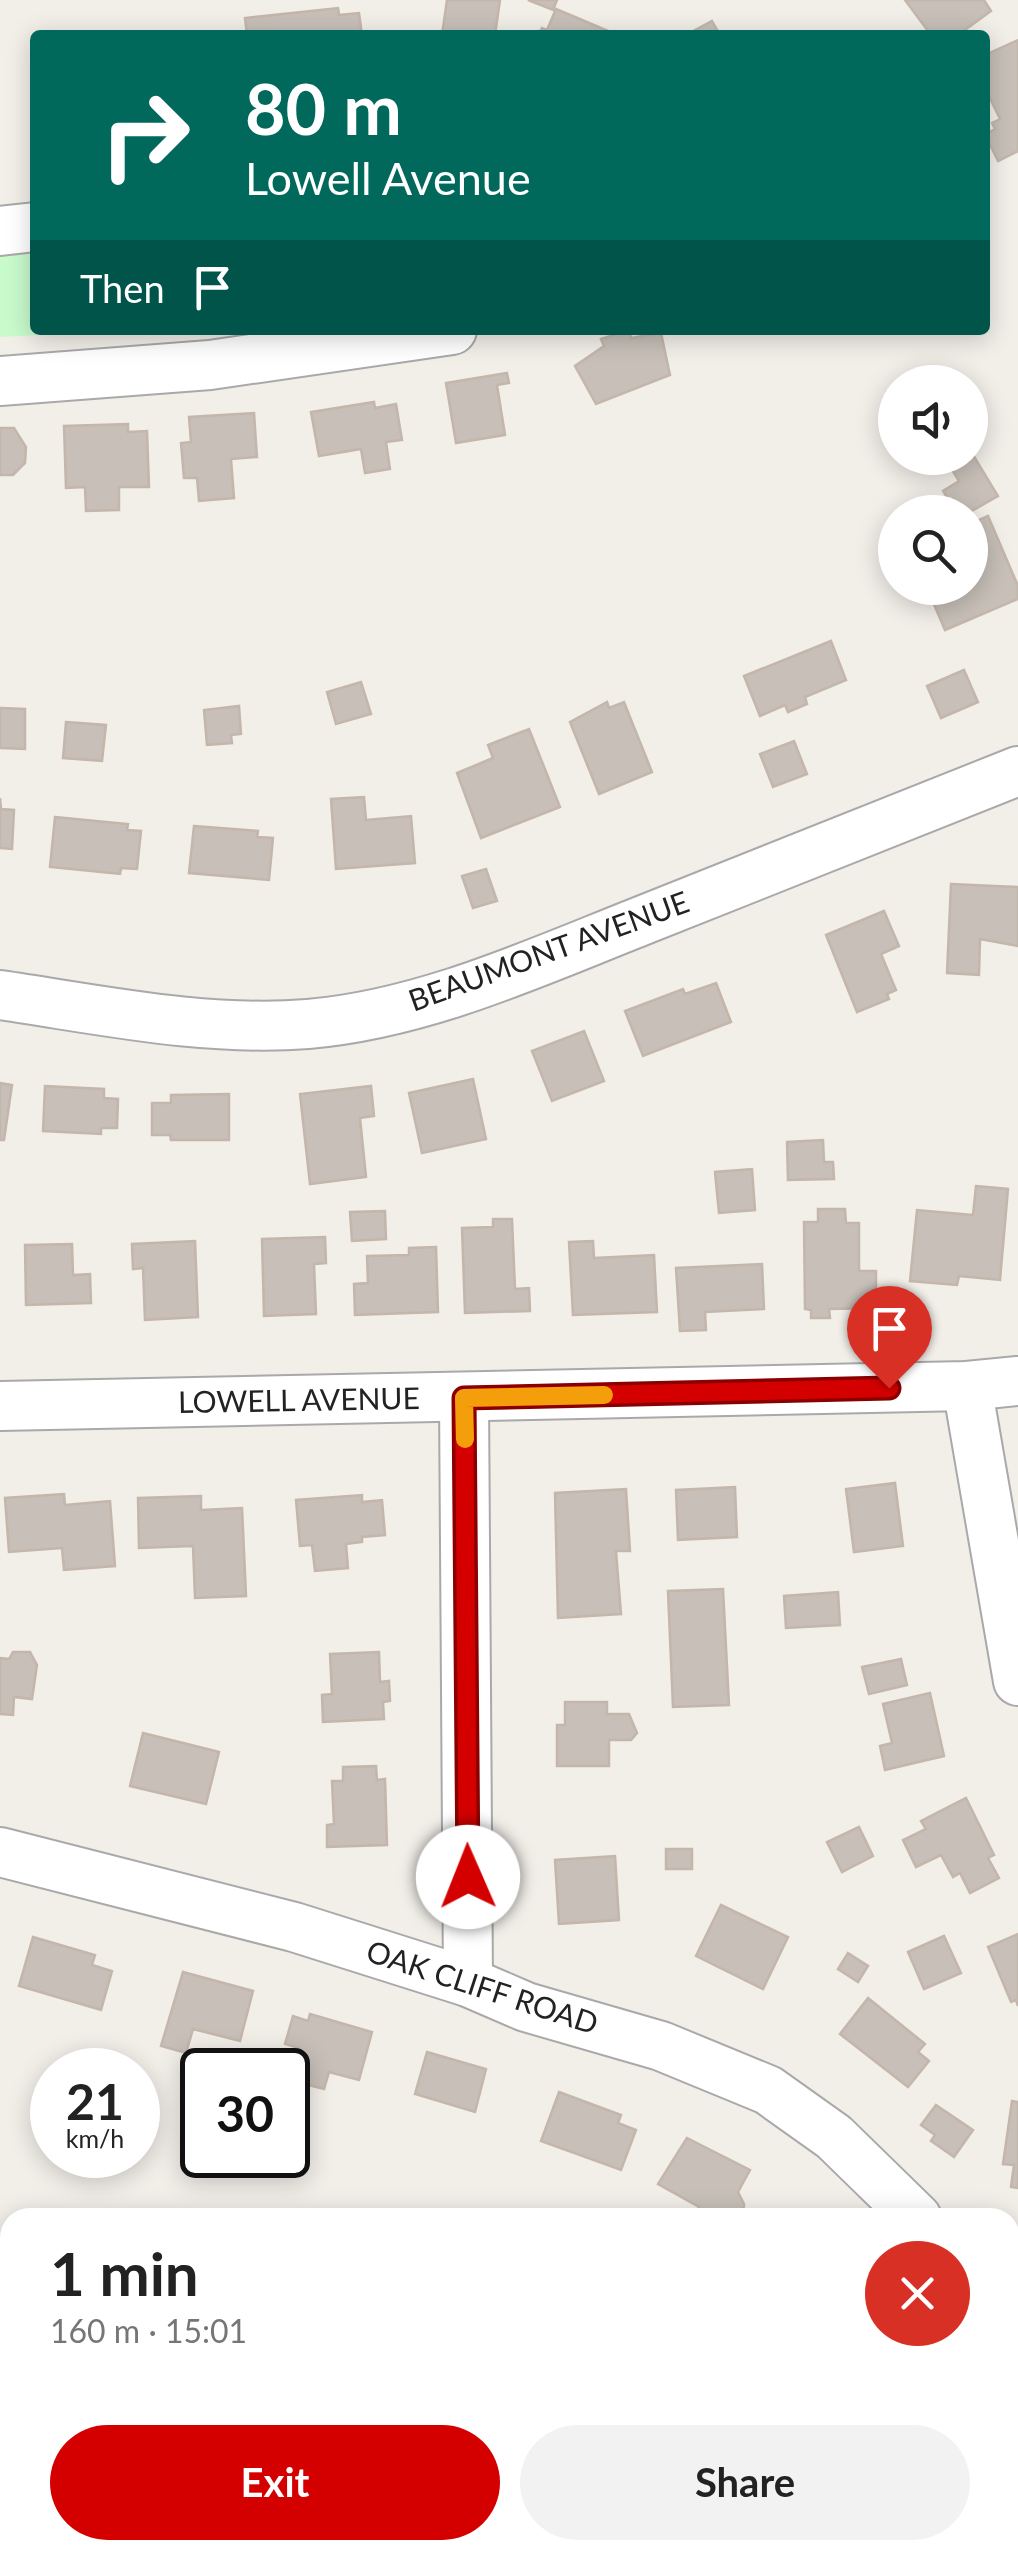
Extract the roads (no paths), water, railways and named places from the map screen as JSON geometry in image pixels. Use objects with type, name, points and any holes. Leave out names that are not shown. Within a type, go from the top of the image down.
[{"type":"street","points":[[0,232],[30,228]]},
{"type":"street","points":[[0,382],[210,365],[417,335]]},
{"type":"street","name":"BEAUMONT AVENUE","points":[[0,995],[210,1026],[309,1024],[377,1012],[440,997],[560,953],[1018,770]]},
{"type":"street","name":"LOWELL AVENUE","points":[[0,1406],[966,1386],[1018,1381]]},
{"type":"street","points":[[966,1386],[1018,1681]]},
{"type":"street","points":[[464,1398],[468,1982]]},
{"type":"street","name":"OAK CLIFF ROAD","points":[[0,1852],[294,1927],[468,1982],[526,2007],[661,2046],[768,2090],[834,2137],[907,2208]]}]
